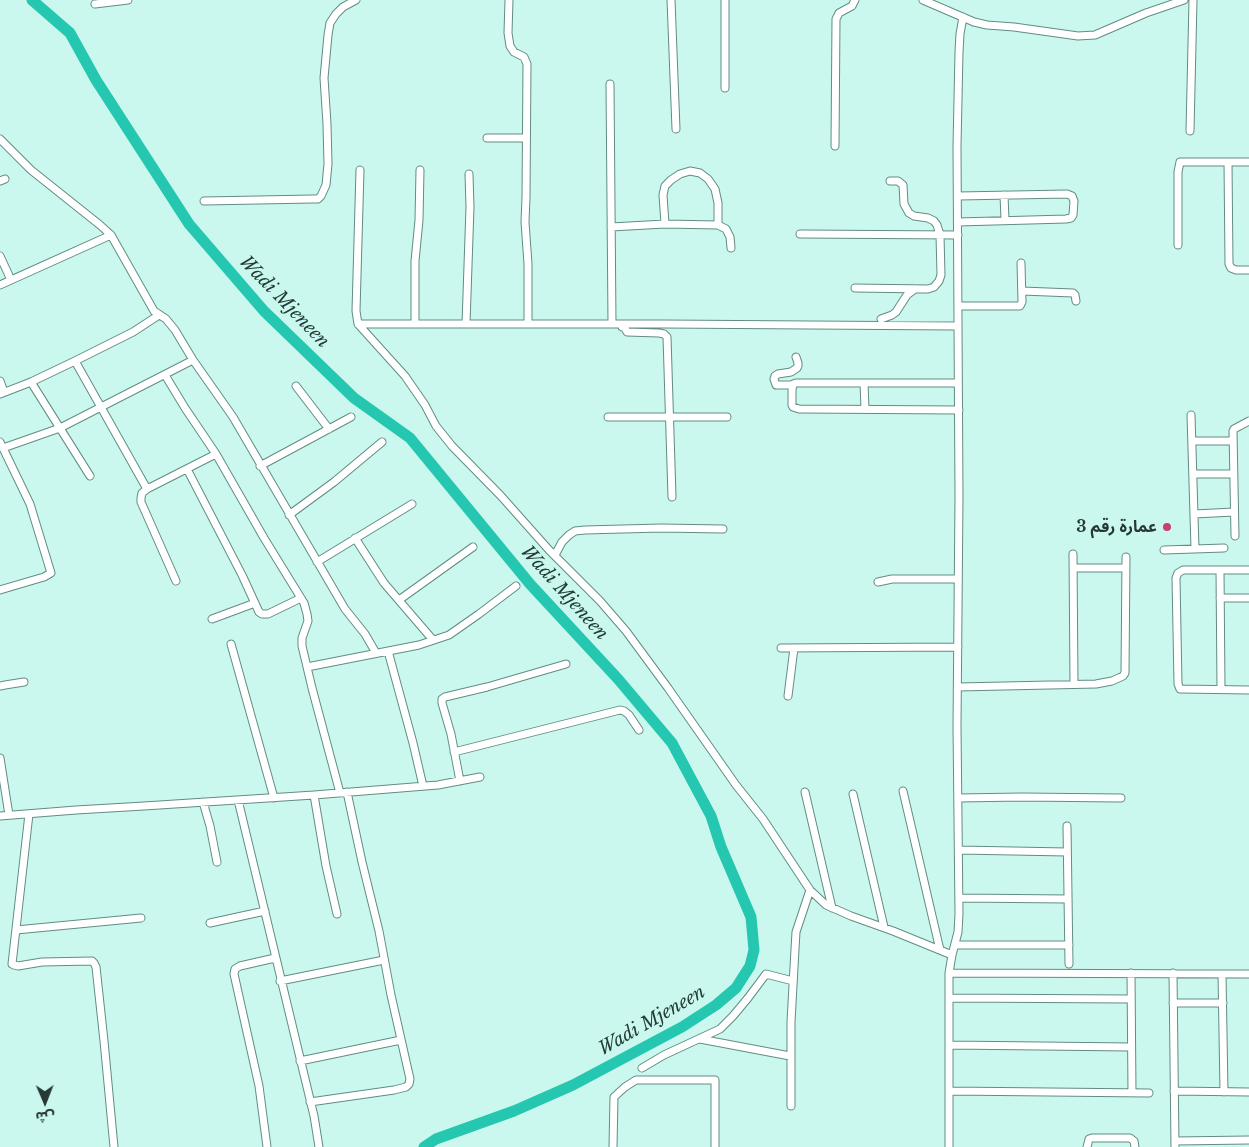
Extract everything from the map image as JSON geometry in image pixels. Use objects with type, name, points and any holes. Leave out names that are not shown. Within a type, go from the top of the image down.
[{"type":"street","points":[[94,4],[128,0]]},
{"type":"street","points":[[509,0],[508,33],[510,46],[514,52],[524,58],[527,64],[525,222],[528,264],[528,324]]},
{"type":"street","points":[[671,0],[676,129]]},
{"type":"street","points":[[725,0],[726,88]]},
{"type":"street","points":[[835,146],[836,19],[839,13],[852,6],[855,0]]},
{"type":"street","points":[[923,0],[974,22],[1078,36],[1105,32],[1146,13],[1184,0]]},
{"type":"street","points":[[1190,131],[1193,0]]},
{"type":"street","points":[[204,201],[308,200],[318,199],[321,196],[326,185],[328,164],[324,78],[328,35],[333,19],[351,1]]},
{"type":"street","points":[[949,1147],[949,973],[959,925],[958,74],[960,34],[963,17]]},
{"type":"street","points":[[610,84],[612,324]]},
{"type":"street","points":[[487,138],[526,138]]},
{"type":"street","points":[[0,139],[31,170],[111,235],[154,311],[166,319],[175,330],[233,418],[345,609],[365,634],[376,653]]},
{"type":"street","points":[[1178,245],[1178,172],[1180,162],[1249,162]]},
{"type":"street","points":[[1228,162],[1230,264],[1236,270],[1249,270]]},
{"type":"street","points":[[360,170],[356,311],[358,324],[405,376],[436,426],[452,446],[600,601],[626,631],[736,785],[763,819],[810,890],[832,908],[952,955]]},
{"type":"street","points":[[415,324],[415,261],[419,220],[420,170]]},
{"type":"street","points":[[665,224],[663,195],[665,186],[680,174],[690,171],[700,173],[708,178],[715,189],[718,203],[718,225]]},
{"type":"street","points":[[466,324],[470,207],[469,174]]},
{"type":"street","points":[[855,288],[928,289],[934,287],[941,275],[939,228],[934,221],[928,218],[914,216],[909,213],[904,204],[903,186],[898,181],[890,181]]},
{"type":"street","points":[[958,196],[1067,194],[1072,196],[1074,201],[1074,215],[1066,219],[958,222]]},
{"type":"street","points":[[1004,195],[1004,220]]},
{"type":"street","points":[[611,227],[665,224],[718,225],[726,229],[730,237],[731,248]]},
{"type":"street","points":[[800,234],[958,235]]},
{"type":"street","points":[[0,285],[111,235]]},
{"type":"street","points":[[0,256],[11,280]]},
{"type":"street","points":[[958,306],[1020,306],[1022,302],[1021,263]]},
{"type":"street","points":[[881,318],[896,312],[907,295],[915,288]]},
{"type":"street","points":[[1022,291],[1073,293],[1076,301]]},
{"type":"street","points":[[0,381],[2,393],[31,382],[134,332],[160,315]]},
{"type":"street","points":[[358,324],[958,326]]},
{"type":"street","points":[[622,324],[622,327],[627,332],[659,333],[667,337],[672,497]]},
{"type":"street","points":[[796,357],[798,366],[791,372],[775,376],[776,384],[958,382]]},
{"type":"street","points":[[0,590],[44,577],[51,573],[30,504],[2,445],[60,428],[193,360]]},
{"type":"street","points":[[75,361],[147,489]]},
{"type":"street","points":[[165,375],[216,454],[301,598],[308,614],[302,646],[326,743],[344,792],[362,862],[379,931],[410,1079],[406,1087],[394,1090],[310,1102]]},
{"type":"street","points":[[31,382],[90,476]]},
{"type":"street","points":[[864,383],[865,410]]},
{"type":"street","points":[[792,385],[792,405],[796,409],[959,410]]},
{"type":"street","points":[[296,386],[329,429]]},
{"type":"street","points":[[1191,415],[1195,549]]},
{"type":"street","points":[[260,466],[351,417]]},
{"type":"street","points":[[608,417],[727,417]]},
{"type":"street","points":[[1235,536],[1233,431],[1249,421]]},
{"type":"street","points":[[1192,441],[1233,441]]},
{"type":"street","points":[[290,515],[382,442]]},
{"type":"street","points":[[176,581],[140,498],[142,492],[147,489],[216,454]]},
{"type":"street","points":[[187,469],[259,612],[268,614],[301,598]]},
{"type":"street","points":[[1192,474],[1233,474]]},
{"type":"street","points":[[317,562],[412,504]]},
{"type":"street","points":[[1194,514],[1234,512]]},
{"type":"street","points":[[555,555],[562,542],[569,535],[585,530],[723,529]]},
{"type":"street","points":[[355,538],[384,583],[433,640]]},
{"type":"street","points":[[399,600],[473,547]]},
{"type":"street","points":[[1164,550],[1224,548]]},
{"type":"street","points":[[1073,554],[1074,684]]},
{"type":"street","points":[[958,687],[1106,683],[1124,675],[1126,557]]},
{"type":"street","points":[[1073,568],[1126,568]]},
{"type":"street","points":[[1249,570],[1183,570],[1178,573],[1176,578],[1178,684],[1180,689],[1249,690]]},
{"type":"street","points":[[1220,570],[1221,690]]},
{"type":"street","points":[[878,582],[892,579],[958,579]]},
{"type":"street","points":[[307,667],[419,645],[448,635],[516,586]]},
{"type":"street","points":[[1220,598],[1249,598]]},
{"type":"street","points":[[212,619],[255,603]]},
{"type":"street","points":[[231,644],[274,798]]},
{"type":"street","points":[[781,648],[958,647]]},
{"type":"street","points":[[788,696],[794,648]]},
{"type":"street","points":[[388,651],[423,786]]},
{"type":"street","points":[[460,781],[442,699],[488,688],[566,664]]},
{"type":"street","points":[[0,686],[24,682]]},
{"type":"street","points":[[454,752],[620,710],[627,713],[639,730]]},
{"type":"street","points":[[0,758],[9,815]]},
{"type":"street","points":[[0,816],[438,785],[480,777]]},
{"type":"street","points":[[903,791],[940,950]]},
{"type":"street","points":[[805,792],[832,908]]},
{"type":"street","points":[[853,794],[884,927]]},
{"type":"street","points":[[314,795],[326,866],[337,914]]},
{"type":"street","points":[[958,798],[1121,798]]},
{"type":"street","points":[[238,800],[319,1147]]},
{"type":"street","points":[[203,802],[217,862]]},
{"type":"street","points":[[29,814],[12,964],[48,962],[94,963],[96,967],[114,1147]]},
{"type":"street","points":[[1067,826],[1069,964]]},
{"type":"street","points":[[959,850],[1068,852]]},
{"type":"street","points":[[791,1106],[790,1056],[796,932],[810,890]]},
{"type":"street","points":[[959,898],[1068,899]]},
{"type":"street","points":[[210,923],[265,911]]},
{"type":"street","points":[[16,930],[142,918]]},
{"type":"street","points":[[954,945],[1069,945]]},
{"type":"street","points":[[267,1147],[259,1086],[234,974],[235,969],[240,966],[275,958]]},
{"type":"street","points":[[280,980],[384,960]]},
{"type":"street","points":[[949,973],[1249,974]]},
{"type":"street","points":[[1131,973],[1132,1093]]},
{"type":"street","points":[[642,1068],[664,1054],[720,1029],[748,998],[764,975],[768,974],[793,981]]},
{"type":"street","points":[[1173,974],[1175,1144],[1226,1144],[1249,1140]]},
{"type":"street","points":[[1222,974],[1224,1092]]},
{"type":"street","points":[[949,998],[1131,999]]},
{"type":"street","points":[[1173,1003],[1222,1003]]},
{"type":"street","points":[[698,1038],[790,1056]]},
{"type":"street","points":[[300,1061],[401,1040]]},
{"type":"street","points":[[949,1045],[1132,1047]]},
{"type":"street","points":[[613,1147],[614,1097],[636,1080],[715,1080],[715,1147]]},
{"type":"street","points":[[949,1091],[1149,1093]]},
{"type":"street","points":[[1174,1091],[1249,1092]]},
{"type":"street","points":[[1087,1147],[1089,1139],[1092,1138],[1130,1138],[1134,1141],[1134,1147]]},
{"type":"waterway","name":"Wadi Mjeneen","points":[[32,0],[70,33],[96,80],[189,224],[264,311],[354,398],[410,438],[530,584],[618,679],[672,743],[711,816],[721,847],[751,917],[754,950],[750,966],[736,988],[716,1005],[682,1027],[573,1085],[514,1111],[436,1139],[424,1147]]},
{"type":"place","name":"عمارة رقم 3","points":[[1167,527]]}]
